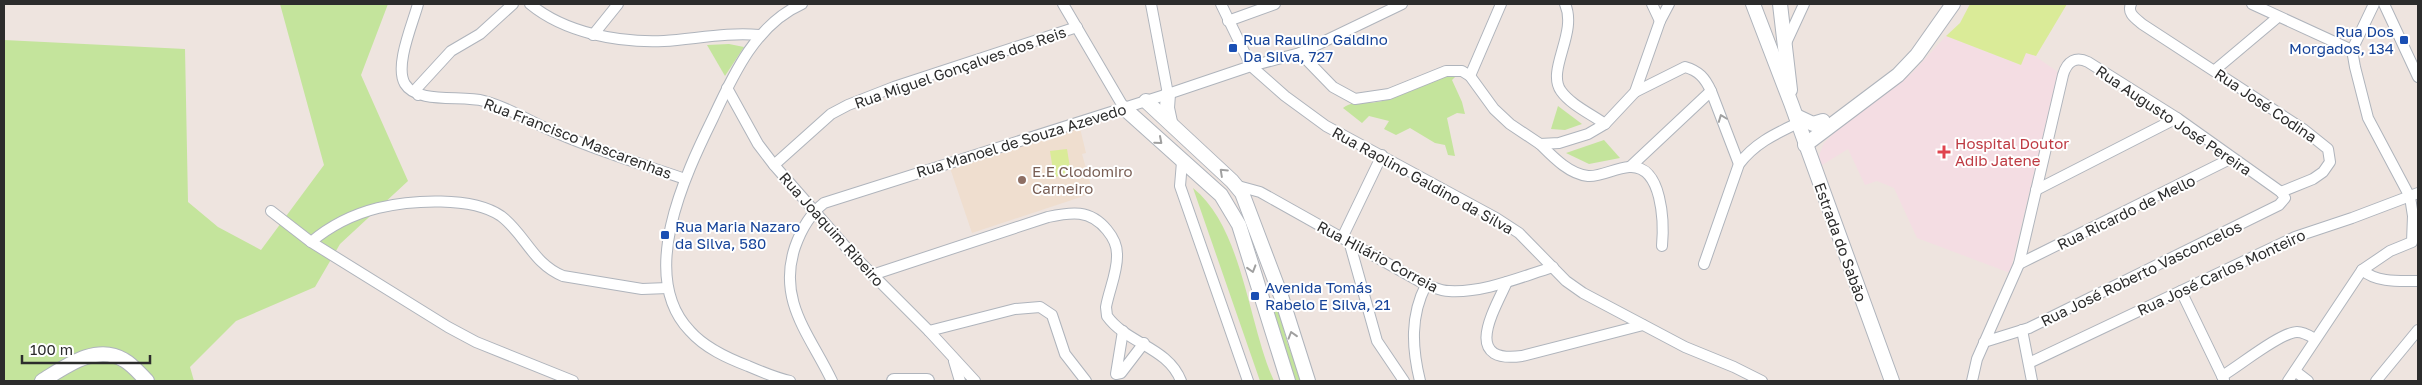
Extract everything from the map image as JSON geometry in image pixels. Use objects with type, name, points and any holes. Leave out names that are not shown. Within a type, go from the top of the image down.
[{"type":"street","points":[[418,4],[402,60],[402,77],[415,93],[417,88],[452,51],[480,34],[513,4]]},
{"type":"street","points":[[530,4],[556,20],[593,35],[662,41],[759,35]]},
{"type":"street","points":[[593,35],[618,4]]},
{"type":"street","points":[[785,381],[733,361],[699,341],[688,330],[678,315],[668,288],[666,253],[685,179],[728,88],[759,35],[798,4]]},
{"type":"street","points":[[1063,4],[1124,108],[1221,195],[1238,225],[1288,381]]},
{"type":"street","points":[[1151,4],[1168,94],[1167,108],[1170,122]]},
{"type":"street","name":"Rua Raolino Galdino da Silva","points":[[1221,4],[1251,66],[1284,96],[1326,126],[1496,218],[1519,233],[1566,281],[1583,293],[1684,347],[1734,367],[1762,381]]},
{"type":"street","points":[[1228,21],[1275,4]]},
{"type":"street","name":"Rua Manoel de Souza Azevedo","points":[[832,381],[796,314],[790,296],[791,258],[798,237],[814,211],[833,199],[1300,52],[1402,4]]},
{"type":"street","points":[[1470,76],[1501,4]]},
{"type":"street","points":[[1565,4],[1569,26],[1558,69],[1558,86],[1569,100],[1605,124]]},
{"type":"street","points":[[1652,4],[1660,20]]},
{"type":"street","points":[[1635,92],[1660,20],[1669,4]]},
{"type":"street","name":"Estrada do Sabão","points":[[1752,4],[1795,114],[1892,381]]},
{"type":"street","name":"Estrada do Sabão","points":[[1780,4],[1795,114]]},
{"type":"street","points":[[1767,43],[1776,52],[1783,50],[1804,4]]},
{"type":"street","points":[[1804,141],[1823,121],[1900,62],[1916,43],[1942,4]]},
{"type":"street","points":[[1804,141],[1898,75],[1917,55],[1953,4]]},
{"type":"street","name":"Rua José Codina","points":[[2131,4],[2129,9],[2142,24],[2303,128],[2328,149],[2330,162],[2323,172],[2282,192]]},
{"type":"street","points":[[2252,4],[2352,50]]},
{"type":"street","points":[[2288,381],[2362,270],[2390,251],[2415,242],[2414,195],[2368,118],[2352,50],[2374,4]]},
{"type":"street","points":[[2384,4],[2418,77]]},
{"type":"street","points":[[2215,70],[2278,17]]},
{"type":"street","name":"Rua Miguel Gonçalves dos Reis","points":[[774,165],[831,114],[848,105],[902,84],[1077,27]]},
{"type":"street","points":[[1300,52],[1333,87],[1355,99],[1389,94],[1446,71],[1458,70],[1470,76],[1494,109],[1540,144],[1558,161],[1580,174],[1589,176],[1630,167],[1644,171],[1654,183],[1660,203],[1663,226],[1662,246]]},
{"type":"street","name":"Rua Augusto José Pereira","points":[[1972,381],[1977,358],[2019,264],[2063,75],[2068,65],[2074,60],[2079,58],[2088,62],[2177,118],[2282,192]]},
{"type":"street","points":[[1540,144],[1559,143],[1588,134],[1605,124],[1635,92],[1685,67],[1701,74],[1711,90],[1739,164]]},
{"type":"street","name":"Rua Joaquim Ribeiro","points":[[728,88],[758,144],[774,165],[872,275],[929,331],[972,378],[979,381]]},
{"type":"street","points":[[1630,167],[1711,90]]},
{"type":"street","name":"Rua Francisco Mascarenhas","points":[[415,93],[485,101],[505,107],[550,130],[685,179]]},
{"type":"street","points":[[1146,101],[1238,186],[1246,200],[1281,296],[1308,381]]},
{"type":"street","points":[[1704,264],[1739,164],[1747,154],[1795,114],[1813,124],[1823,121]]},
{"type":"street","points":[[2036,190],[2177,118]]},
{"type":"street","points":[[1382,155],[1345,240],[1377,341],[1404,381]]},
{"type":"street","name":"Rua Ricardo de Mello","points":[[2019,264],[2232,158]]},
{"type":"street","points":[[1182,162],[1180,186],[1248,381]]},
{"type":"street","name":"Rua Hilário Correia","points":[[1238,186],[1260,192],[1426,285],[1447,292],[1506,282],[1553,267]]},
{"type":"street","name":"Rua José Roberto Vasconcelos","points":[[1984,342],[2022,330],[2284,203],[2286,199],[2282,192]]},
{"type":"street","name":"Rua José Carlos Monteiro","points":[[2029,363],[2295,236],[2414,195]]},
{"type":"street","points":[[311,242],[338,224],[377,208],[445,202],[489,210],[509,224],[539,262],[551,272],[563,276],[642,289],[668,288]]},
{"type":"street","points":[[271,210],[311,242],[462,335],[520,361],[573,381]]},
{"type":"street","points":[[872,275],[1048,218],[1070,212],[1086,214],[1102,223],[1112,236],[1118,252],[1106,312],[1112,322],[1123,331],[1144,343],[1174,366],[1182,381]]},
{"type":"street","points":[[2362,270],[2368,275],[2388,280],[2418,281]]},
{"type":"street","points":[[1506,282],[1485,332],[1486,344],[1490,350],[1499,355],[1510,358],[1530,355],[1643,325]]},
{"type":"street","points":[[1420,381],[1415,357],[1413,330],[1417,305],[1426,285]]},
{"type":"street","points":[[2181,291],[2224,378],[2275,342],[2294,332],[2300,332],[2315,339]]},
{"type":"street","points":[[1262,302],[1281,296]]},
{"type":"street","points":[[929,331],[1015,309],[1040,307],[1052,315],[1065,354],[1086,381]]},
{"type":"street","points":[[2022,330],[2032,381]]},
{"type":"street","points":[[2376,381],[2418,330]]},
{"type":"street","points":[[1119,378],[1123,331]]},
{"type":"street","points":[[1119,378],[1144,343]]},
{"type":"street","points":[[42,381],[71,363],[88,357],[106,354],[123,359],[147,381]]},
{"type":"street","name":"Rua Joaquim Ribeiro","points":[[953,358],[960,381]]},
{"type":"street","points":[[2295,371],[2308,381]]},
{"type":"street","points":[[894,381],[927,381]]},
{"type":"shaded area","name":"Hospital Doutor Adib Jatene","points":[[1946,36],[2020,65],[2026,53],[2032,54],[2058,72],[2010,273],[1917,238],[1894,188],[1877,181],[1865,185],[1848,149],[1819,167],[1819,155],[1824,143],[1839,128],[1911,74]]},
{"type":"shaded area","name":"E.E Clodomiro Carneiro","points":[[1080,128],[1086,153],[1082,154],[1093,193],[972,233],[950,168]]},
{"type":"green space","points":[[280,4],[388,4],[361,75],[408,181],[340,244],[315,287],[236,321],[190,367],[194,381],[4,381],[4,40],[185,49],[188,202],[218,227],[261,250],[324,165]]},
{"type":"green space","points":[[1970,4],[2067,4],[2036,56],[2026,53],[2021,65],[1946,36],[1960,23]]},
{"type":"green space","points":[[729,44],[744,47],[725,76],[707,45]]},
{"type":"green space","points":[[1459,73],[1452,80],[1465,114],[1457,113],[1447,118],[1455,156],[1448,155],[1445,145],[1435,143],[1410,128],[1396,135],[1384,129],[1389,121],[1369,116],[1362,123],[1343,108],[1355,103],[1377,102],[1398,96],[1448,75]]},
{"type":"green space","points":[[1558,106],[1582,124],[1565,130],[1551,129]]},
{"type":"green space","points":[[1604,140],[1620,158],[1589,164],[1566,153]]},
{"type":"green space","points":[[1067,149],[1071,174],[1054,177],[1050,151]]},
{"type":"green space","points":[[1193,188],[1210,205],[1223,227],[1234,252],[1265,358],[1274,381],[1260,381]]},
{"type":"green space","points":[[1277,304],[1287,342],[1302,381],[1295,381],[1291,373],[1270,307]]},
{"type":"place","name":"Rua Dos Morgados, 134","points":[[2404,40]]},
{"type":"place","name":"Rua Raulino Galdino Da Silva, 727","points":[[1233,48]]},
{"type":"place","name":"Hospital Doutor Adib Jatene","points":[[1944,152]]},
{"type":"place","name":"E.E Clodomiro Carneiro","points":[[1022,180]]},
{"type":"place","name":"Rua Maria Nazaro da Silva, 580","points":[[665,235]]},
{"type":"place","name":"Avenida Tomás Rabelo E Silva, 21","points":[[1255,296]]}]
